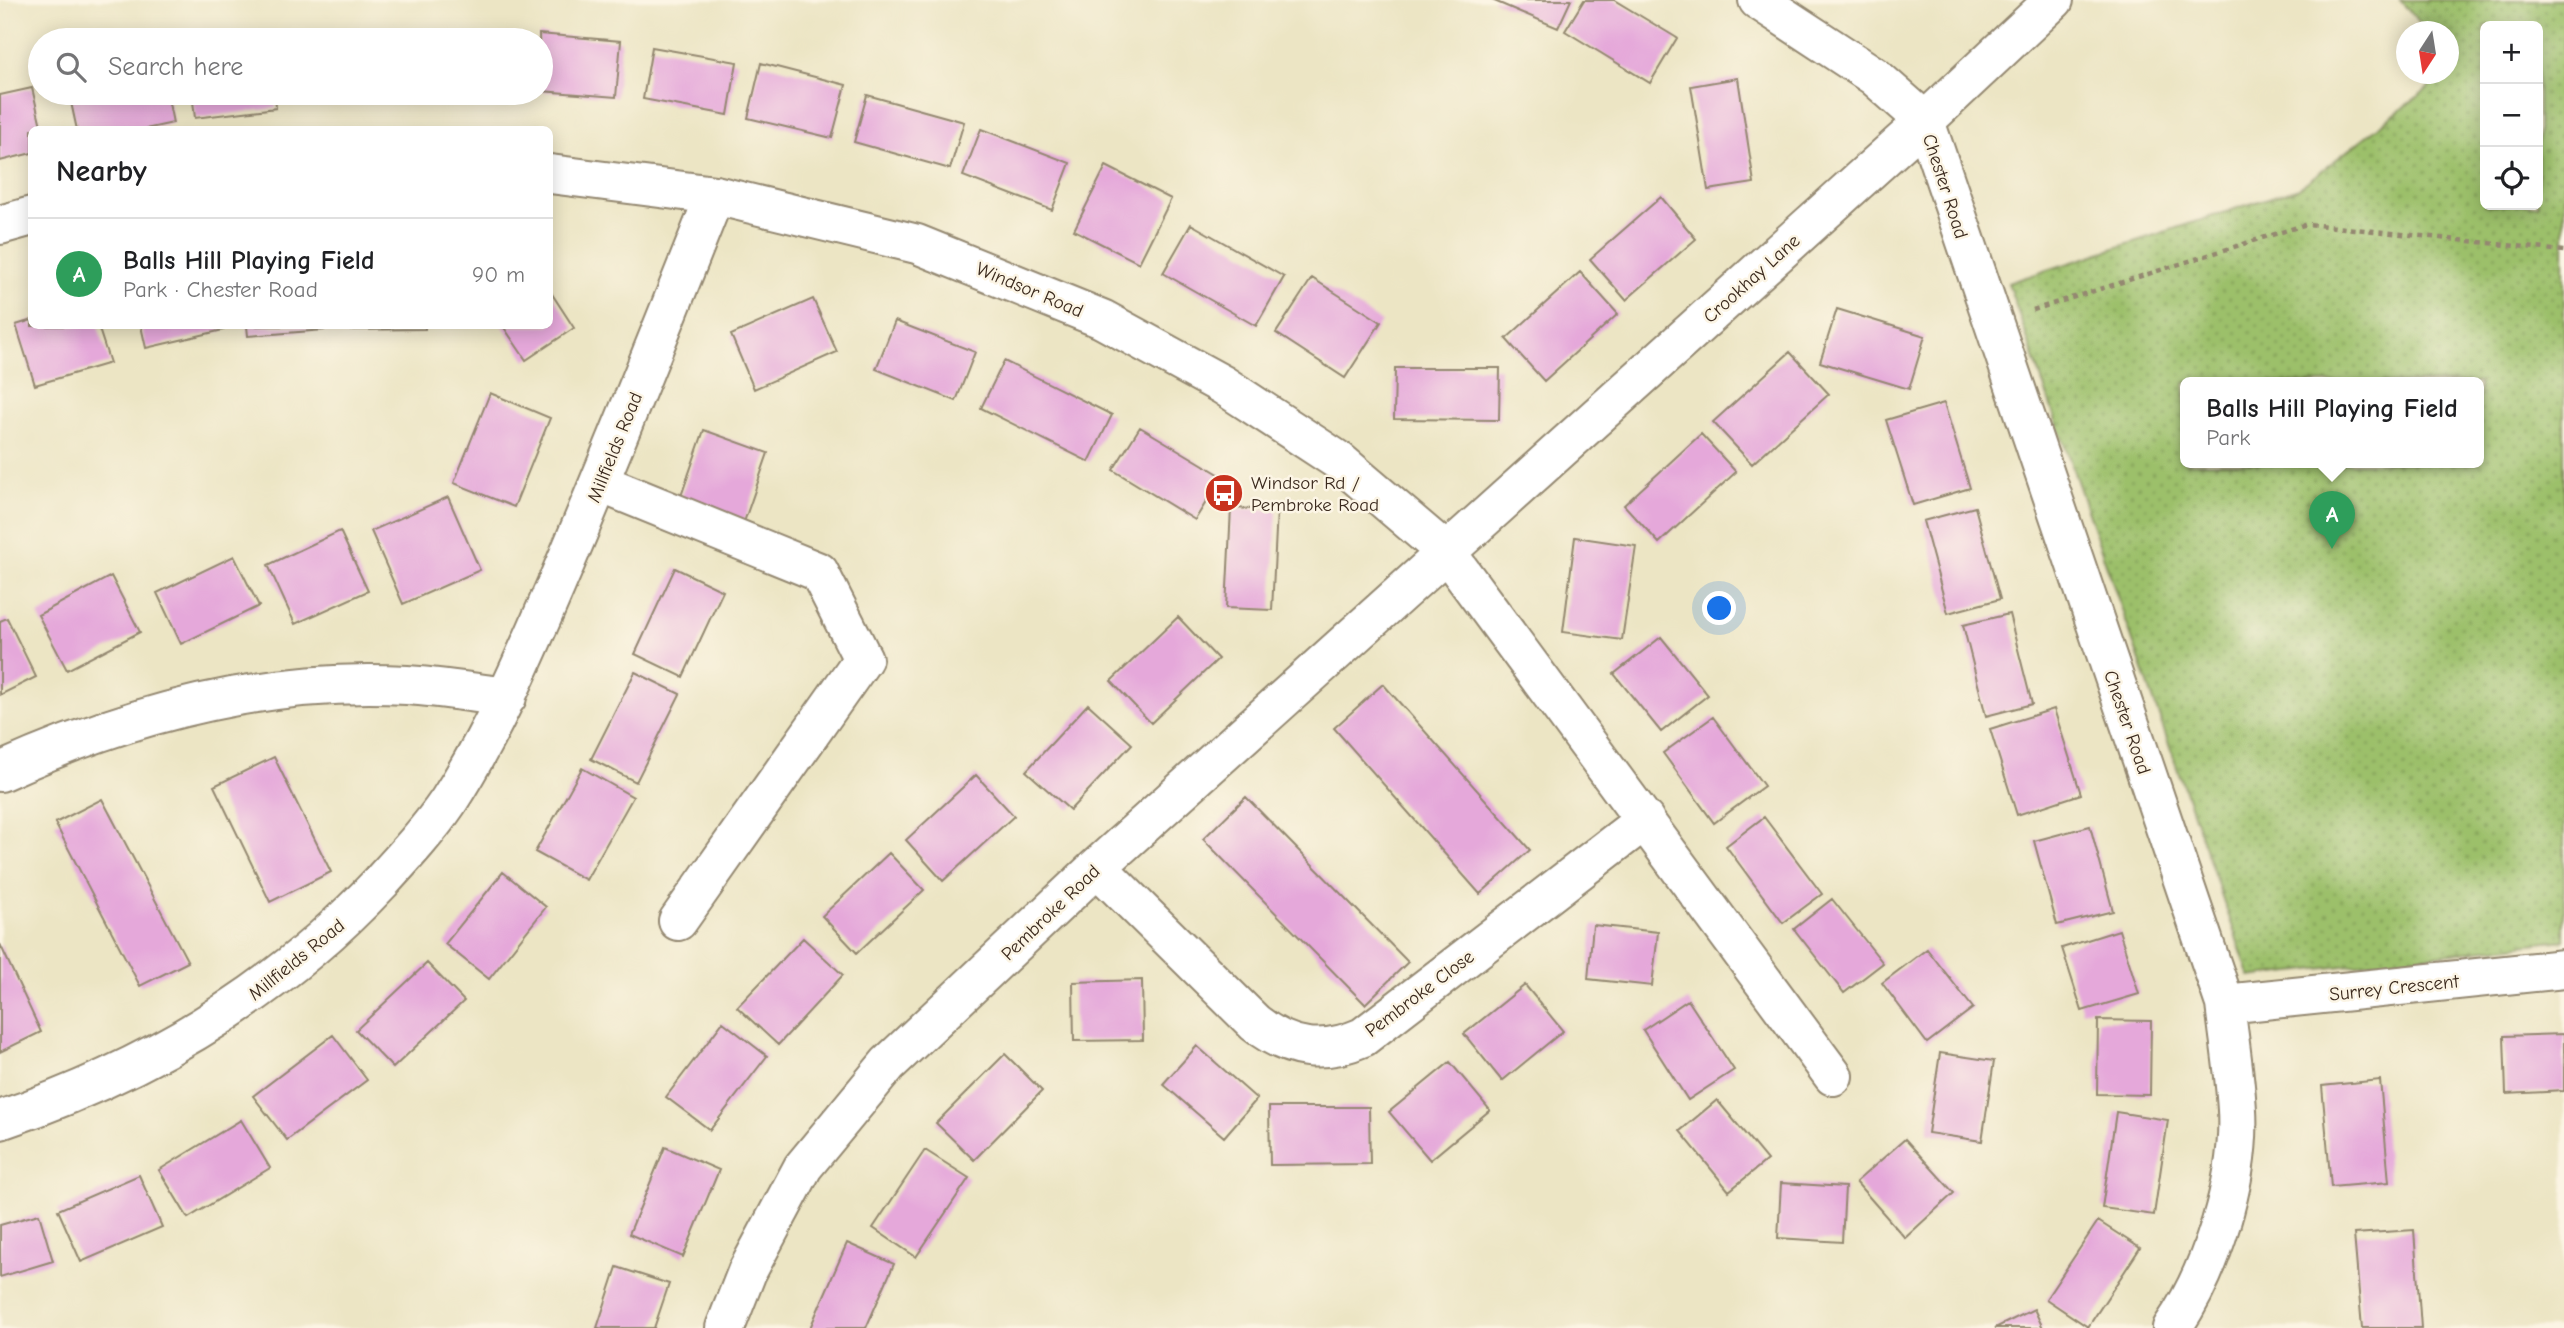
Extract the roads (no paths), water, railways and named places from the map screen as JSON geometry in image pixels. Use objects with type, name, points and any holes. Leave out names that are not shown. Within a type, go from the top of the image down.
[{"type":"street","points":[[1758,0],[1874,76],[1924,121]]},
{"type":"street","name":"Crookhay Lane","points":[[1447,553],[2054,0]]},
{"type":"street","name":"Chester Road","points":[[1924,121],[2225,1004],[2238,1112],[2233,1166],[2217,1232],[2182,1325]]},
{"type":"street","name":"Windsor Road","points":[[553,174],[715,195],[917,244],[1102,319],[1223,385],[1339,461],[1447,553]]},
{"type":"street","name":"Millfields Road","points":[[0,1119],[61,1099],[125,1072],[177,1044],[247,1000],[303,957],[363,900],[404,858],[447,803],[507,697],[600,482],[715,195]]},
{"type":"street","points":[[0,225],[28,217]]},
{"type":"street","points":[[600,482],[819,572],[863,659],[678,921]]},
{"type":"street","points":[[1447,553],[1833,1076]]},
{"type":"street","name":"Pembroke Road","points":[[725,1328],[758,1250],[803,1167],[888,1064],[1097,867],[1447,553]]},
{"type":"street","points":[[0,772],[120,723],[191,704],[262,692],[335,685],[407,685],[507,697]]},
{"type":"street","name":"Pembroke Close","points":[[1097,867],[1273,1038],[1295,1047],[1319,1049],[1341,1046],[1363,1037],[1645,821]]},
{"type":"street","name":"Surrey Crescent","points":[[2225,1004],[2564,969]]},
{"type":"place","name":"Windsor Rd / Pembroke Road","points":[[1224,493]]},
{"type":"place","name":"Balls Hill Playing Field","points":[[2332,549]]}]
